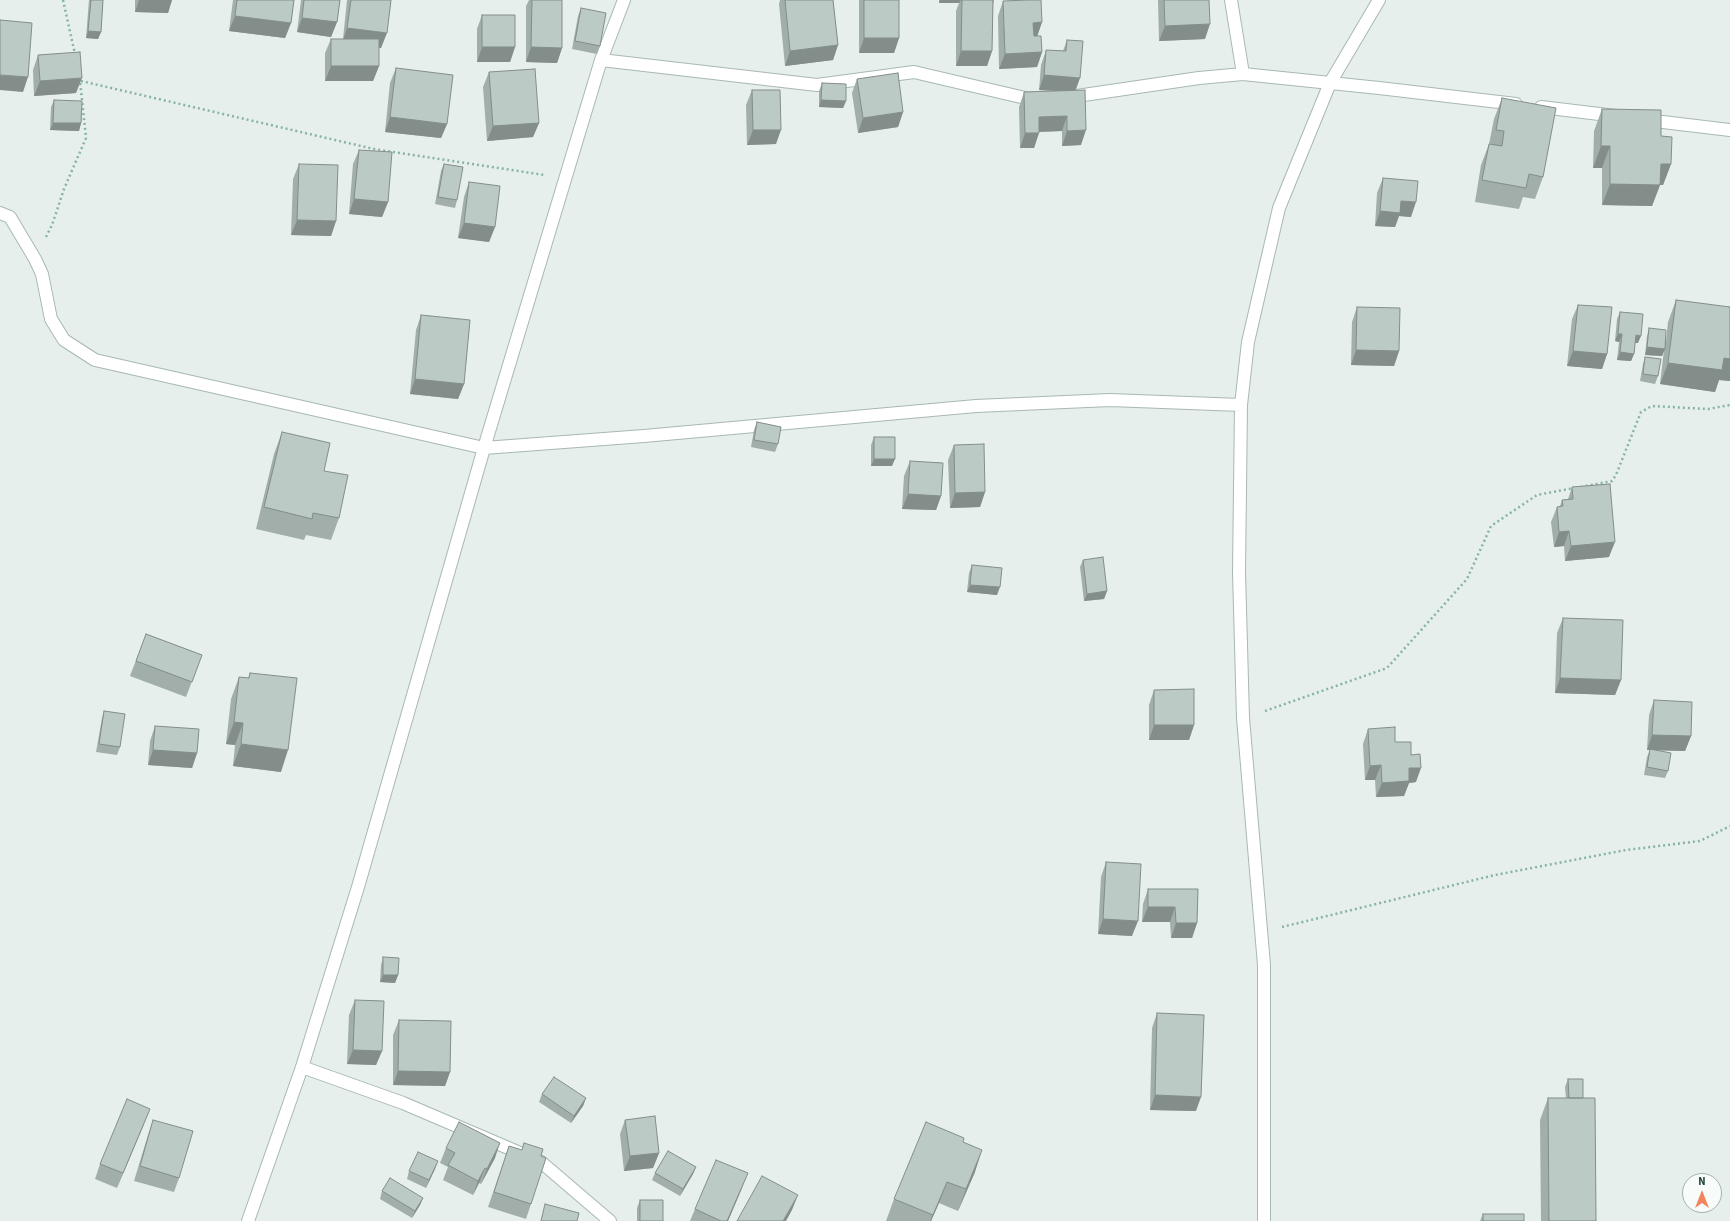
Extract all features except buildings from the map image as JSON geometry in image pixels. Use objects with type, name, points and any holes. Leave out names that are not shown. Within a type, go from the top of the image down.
[{"type":"street","points":[[248,1221],[302,1067],[358,887],[484,448],[601,60],[624,0]]},
{"type":"street","points":[[1231,0],[1243,74]]},
{"type":"street","points":[[1264,1221],[1264,965],[1243,718],[1239,572],[1241,405],[1248,342],[1278,208],[1330,83],[1379,0]]},
{"type":"street","points":[[601,60],[817,85],[914,72],[1036,101],[1199,78],[1243,74],[1379,88],[1730,130]]},
{"type":"street","points":[[0,213],[10,217],[35,259],[42,274],[51,319],[64,340],[95,360],[484,448],[644,436],[976,406],[1110,400],[1241,405]]},
{"type":"street","points":[[302,1067],[403,1102],[541,1162],[610,1221]]},
{"type":"path","points":[[63,0],[76,59]]},
{"type":"path","points":[[35,259],[52,226],[64,189],[86,138],[81,81],[79,74]]},
{"type":"path","points":[[81,81],[374,149],[565,178]]},
{"type":"path","points":[[1243,718],[1387,668],[1467,579],[1491,526],[1537,495],[1612,481],[1616,475],[1641,412],[1652,406],[1708,409],[1730,405]]},
{"type":"path","points":[[1262,932],[1495,875],[1626,850],[1700,842],[1730,826]]}]
